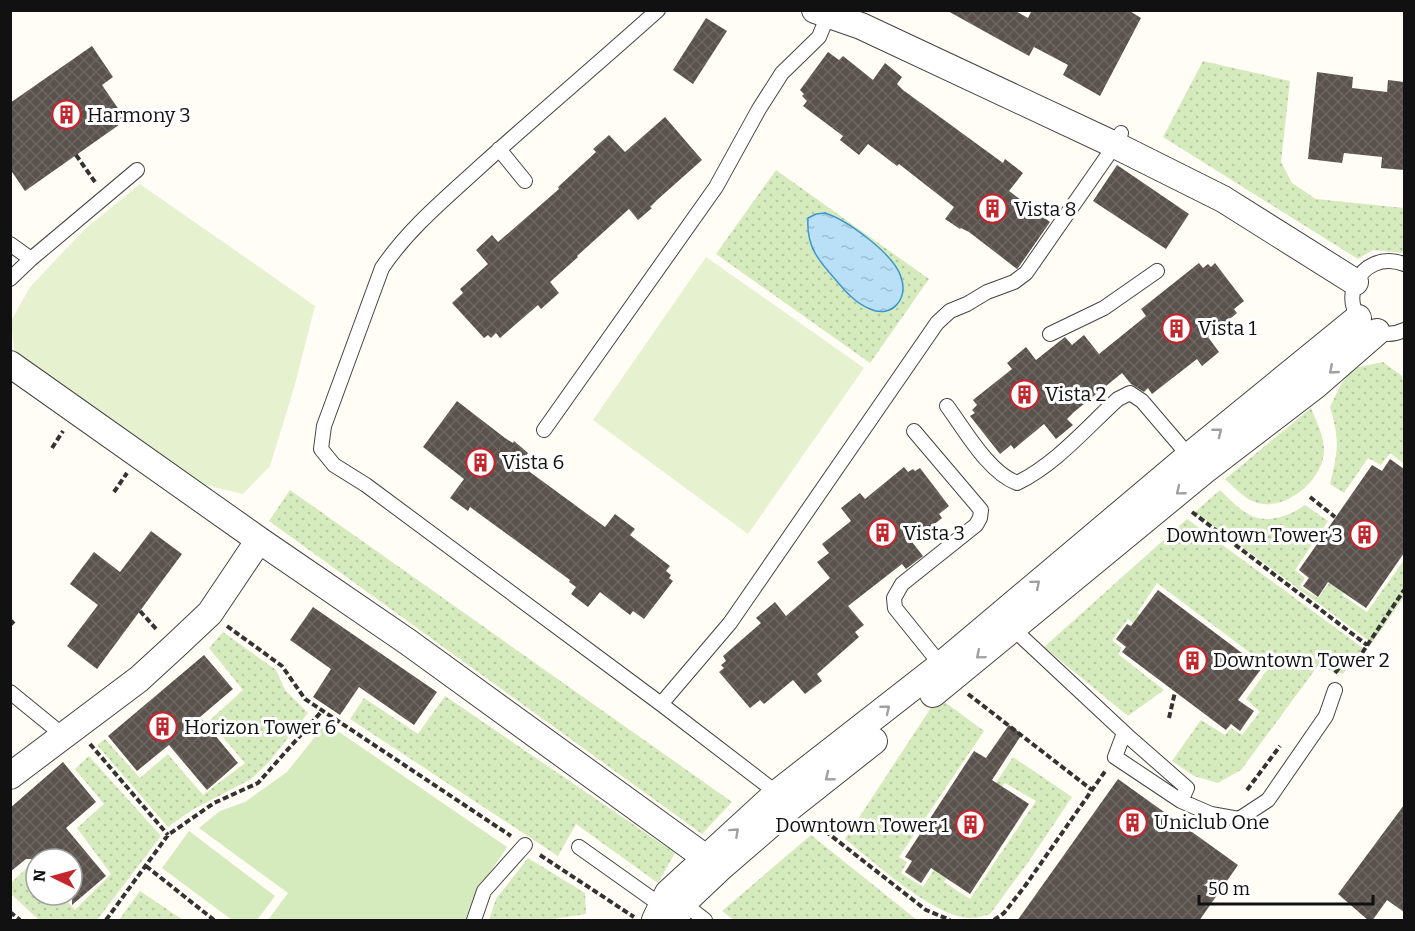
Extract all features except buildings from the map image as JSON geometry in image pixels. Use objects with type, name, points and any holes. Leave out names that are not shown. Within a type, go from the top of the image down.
[{"type":"street","points":[[859,10],[1118,139]]},
{"type":"street","points":[[825,12],[1230,189],[1277,215],[1359,277]]},
{"type":"street","points":[[669,913],[668,892],[706,858],[946,673],[1198,458],[1368,325]]},
{"type":"street","points":[[10,364],[408,642],[706,858]]},
{"type":"street","points":[[1006,621],[1172,497],[1198,458]]},
{"type":"street","points":[[10,776],[139,679],[210,613],[259,540]]},
{"type":"street","points":[[669,913],[785,799]]},
{"type":"lane","points":[[658,10],[499,149],[397,245],[382,268],[324,426],[321,449],[334,465],[366,485],[785,799]]},
{"type":"lane","points":[[544,429],[729,168],[759,109],[782,72],[819,37],[825,12]]},
{"type":"lane","points":[[661,704],[730,623],[937,324],[950,311],[987,292],[1014,282],[1026,273],[1118,139]]},
{"type":"lane","points":[[499,149],[525,181]]},
{"type":"lane","points":[[10,279],[137,170]]},
{"type":"lane","points":[[10,244],[32,259]]},
{"type":"lane","points":[[1404,264],[1396,261],[1383,261],[1372,265],[1359,277],[1353,294],[1353,306],[1368,325],[1389,334],[1404,330]]},
{"type":"lane","points":[[1050,334],[1104,308],[1157,271]]},
{"type":"lane","points":[[947,406],[987,459],[1006,479],[1017,483],[1048,464],[1118,399],[1130,393],[1142,401],[1198,458]]},
{"type":"lane","points":[[914,431],[981,510],[976,525],[902,584],[894,598],[895,608],[946,673]]},
{"type":"lane","points":[[1006,621],[1124,733],[1187,788],[1181,801]]},
{"type":"lane","points":[[1124,733],[1115,757],[1181,801],[1211,814],[1239,819],[1268,800],[1326,716],[1335,690]]},
{"type":"lane","points":[[10,692],[70,732]]},
{"type":"lane","points":[[474,921],[484,891],[525,845]]},
{"type":"lane","points":[[579,847],[669,913],[705,921]]},
{"type":"path","points":[[76,156],[89,174]]},
{"type":"path","points":[[1310,496],[1335,517]]},
{"type":"path","points":[[1172,497],[1367,645]]},
{"type":"path","points":[[140,611],[149,623]]},
{"type":"path","points":[[210,613],[282,666],[305,699],[640,921]]},
{"type":"path","points":[[10,625],[14,621]]},
{"type":"path","points":[[946,673],[1093,790]]},
{"type":"path","points":[[1169,718],[1175,692]]},
{"type":"path","points":[[106,921],[168,835],[214,802],[258,783],[322,711]]},
{"type":"path","points":[[70,732],[168,835]]},
{"type":"path","points":[[994,921],[1004,913],[1025,886],[1115,757]]},
{"type":"path","points":[[785,799],[926,910],[950,921]]},
{"type":"path","points":[[146,866],[214,921]]},
{"type":"path","points":[[10,912],[20,921]]},
{"type":"green space","points":[[1203,61],[1290,81],[1281,162],[1292,183],[1316,199],[1404,208],[1404,253],[1373,250],[1358,259],[1163,137]]},
{"type":"green space","points":[[776,170],[929,279],[870,363],[716,254]]},
{"type":"green space","points":[[140,184],[315,306],[294,388],[270,466],[243,494],[196,483],[15,358],[11,321],[30,287],[84,230]]},
{"type":"green space","points":[[706,257],[864,368],[748,534],[593,420]]},
{"type":"green space","points":[[1383,362],[1402,376],[1404,464],[1390,453],[1381,465],[1368,458],[1344,493],[1330,484],[1337,446],[1330,407],[1341,384],[1354,368]]},
{"type":"green space","points":[[1311,408],[1322,435],[1324,452],[1316,475],[1308,485],[1286,500],[1274,504],[1262,504],[1247,498],[1225,479]]},
{"type":"green space","points":[[290,490],[732,802],[702,834],[269,521]]},
{"type":"green space","points":[[1220,490],[1239,508],[1253,517],[1276,518],[1292,513],[1305,505],[1328,521],[1295,570],[1305,578],[1300,587],[1318,598],[1341,567],[1354,576],[1342,595],[1367,612],[1404,560],[1404,597],[1372,643],[1195,512]]},
{"type":"green space","points":[[1187,519],[1363,648],[1343,674],[1317,667],[1241,770],[1218,783],[1194,776],[1172,761],[1201,720],[1225,735],[1231,728],[1242,735],[1260,712],[1246,699],[1268,669],[1249,652],[1157,583],[1137,613],[1152,623],[1144,633],[1128,619],[1112,640],[1122,648],[1118,654],[1164,690],[1128,716],[1044,647]]},
{"type":"green space","points":[[223,632],[276,670],[285,690],[308,713],[268,763],[251,779],[192,810],[168,827],[97,745],[105,739],[140,778],[168,754],[203,795],[245,763],[209,721],[243,690],[209,648]]},
{"type":"green space","points":[[445,696],[675,853],[658,883],[576,824],[558,856],[350,719],[364,698],[418,734]]},
{"type":"green space","points":[[938,697],[984,731],[899,857],[907,862],[901,873],[923,887],[948,848],[960,857],[944,882],[970,899],[1036,801],[1005,783],[999,791],[993,787],[1013,757],[1072,797],[990,914],[978,917],[957,916],[940,909],[905,887],[845,839]]},
{"type":"green space","points":[[326,723],[507,847],[478,891],[466,920],[268,920],[288,893],[199,828],[220,811],[245,802],[287,772]]},
{"type":"green space","points":[[89,756],[161,836],[97,920],[39,920],[25,907],[72,907],[75,910],[78,907],[84,907],[84,901],[111,874],[77,828],[104,804],[75,769]]},
{"type":"green space","points":[[189,831],[275,896],[257,920],[232,920],[162,868]]},
{"type":"green space","points":[[811,835],[917,920],[734,920],[722,911]]},
{"type":"green space","points":[[528,858],[585,893],[586,914],[547,920],[489,920],[496,899]]},
{"type":"green space","points":[[24,871],[24,906],[11,894],[11,883]]},
{"type":"green space","points":[[140,891],[183,920],[119,920]]},
{"type":"water","points":[[825,213],[869,239],[897,268],[903,292],[901,299],[892,309],[878,311],[860,303],[843,288],[818,259],[809,237],[808,218]]},
{"type":"place","name":"Harmony 3","points":[[66,115]]},
{"type":"place","name":"Vista 8","points":[[993,209]]},
{"type":"place","name":"Vista 1","points":[[1177,328]]},
{"type":"place","name":"Vista 2","points":[[1024,394]]},
{"type":"place","name":"Vista 6","points":[[481,462]]},
{"type":"place","name":"Vista 3","points":[[882,533]]},
{"type":"place","name":"Downtown Tower 3","points":[[1364,535]]},
{"type":"place","name":"Downtown Tower 2","points":[[1192,660]]},
{"type":"place","name":"Horizon Tower 6","points":[[163,727]]},
{"type":"place","name":"Uniclub One","points":[[1133,822]]},
{"type":"place","name":"Downtown Tower 1","points":[[970,825]]}]
